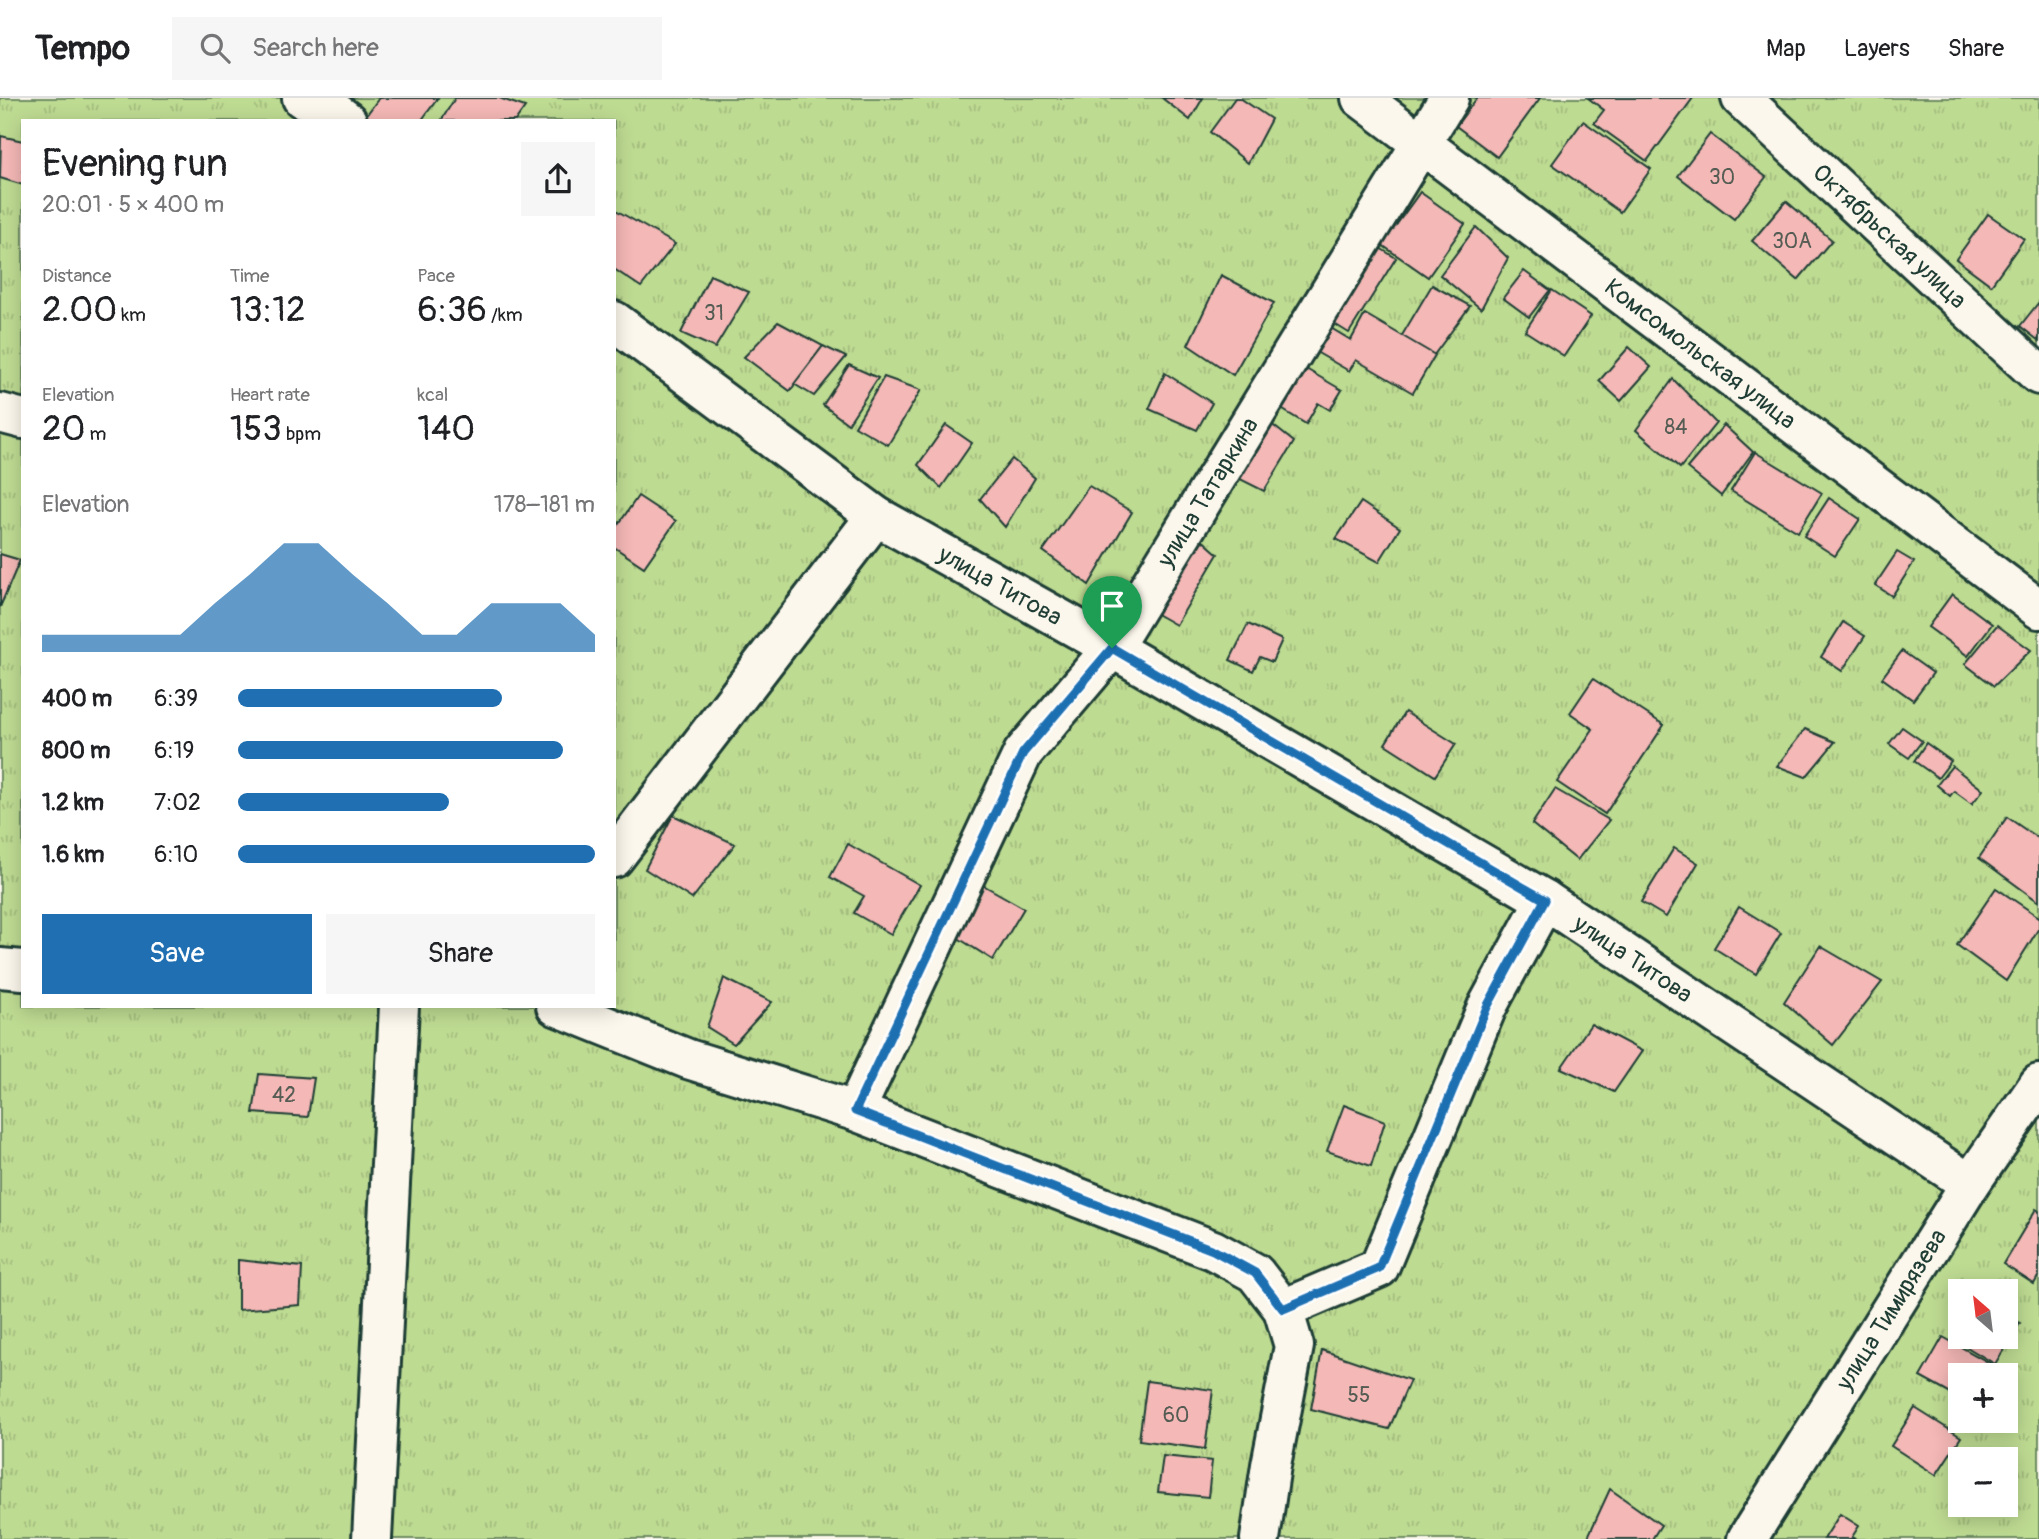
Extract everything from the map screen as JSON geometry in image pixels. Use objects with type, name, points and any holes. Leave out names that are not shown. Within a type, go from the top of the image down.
[{"type":"street","name":"Комсомольская улица","points":[[1362,98],[2039,609]]},
{"type":"street","name":"улица Татаркина","points":[[855,1111],[1023,753],[1112,648],[1449,98]]},
{"type":"street","name":"Октябрьская улица","points":[[1741,98],[2039,375]]},
{"type":"street","name":"улица Титова","points":[[616,322],[876,516],[1112,648],[1545,900],[1970,1184]]},
{"type":"street","points":[[0,413],[21,418]]},
{"type":"street","points":[[616,855],[876,516]]},
{"type":"street","points":[[1283,1309],[1379,1268],[1487,1007],[1545,900]]},
{"type":"street","points":[[0,968],[21,970]]},
{"type":"street","points":[[372,1539],[398,1008]]},
{"type":"street","points":[[561,1008],[688,1059],[855,1111],[1213,1250],[1255,1273],[1283,1309],[1294,1346],[1260,1539]]},
{"type":"street","name":"улица Тимирязева","points":[[1747,1539],[1970,1184],[2039,1084]]},
{"type":"green space","points":[[0,98],[2039,98],[2039,1539],[0,1539]]},
{"type":"building","points":[[379,98],[438,98],[422,119],[365,117]]},
{"type":"building","points":[[455,98],[499,98],[525,107],[516,119],[442,119]]},
{"type":"building","points":[[1162,98],[1203,98],[1190,120]]},
{"type":"building","points":[[1235,98],[1240,98],[1271,119],[1248,163],[1210,132]]},
{"type":"building","points":[[1477,98],[1540,98],[1497,157],[1456,126]]},
{"type":"building","points":[[1588,98],[1693,98],[1647,161],[1594,123],[1604,110]]},
{"type":"building","points":[[1583,121],[1651,169],[1620,212],[1552,164]]},
{"type":"building","points":[[1710,134],[1766,177],[1734,219],[1678,176]]},
{"type":"building","points":[[1,136],[21,141],[21,184],[0,178]]},
{"type":"building","points":[[1420,192],[1465,224],[1428,277],[1382,245]]},
{"type":"building","points":[[1786,201],[1832,240],[1798,280],[1752,241]]},
{"type":"building","points":[[616,210],[675,244],[641,287],[616,270]]},
{"type":"building","points":[[1988,214],[2024,239],[1991,285],[1956,259]]},
{"type":"building","points":[[1476,227],[1508,258],[1481,309],[1440,275]]},
{"type":"building","points":[[1367,240],[1396,258],[1349,333],[1320,315]]},
{"type":"building","points":[[1524,271],[1550,290],[1529,317],[1503,298]]},
{"type":"building","points":[[710,275],[749,292],[715,348],[681,333]]},
{"type":"building","points":[[1221,275],[1274,303],[1233,375],[1188,345]]},
{"type":"building","points":[[1432,285],[1470,306],[1428,363],[1401,337]]},
{"type":"building","points":[[1552,290],[1591,316],[1564,356],[1525,331]]},
{"type":"building","points":[[2039,302],[2039,341],[2020,326]]},
{"type":"building","points":[[1365,314],[1435,355],[1413,393],[1356,360],[1349,371],[1304,345],[1319,321],[1351,340]]},
{"type":"building","points":[[778,322],[823,346],[790,391],[744,357]]},
{"type":"building","points":[[823,346],[846,357],[814,396],[794,384]]},
{"type":"building","points":[[1629,347],[1651,367],[1621,401],[1599,381]]},
{"type":"building","points":[[1294,362],[1342,390],[1330,410],[1318,403],[1306,424],[1270,402]]},
{"type":"building","points":[[849,365],[878,378],[848,424],[823,405]]},
{"type":"building","points":[[1165,373],[1212,403],[1197,430],[1149,409]]},
{"type":"building","points":[[884,377],[921,390],[888,445],[855,426]]},
{"type":"building","points":[[1673,379],[1716,423],[1680,468],[1636,430]]},
{"type":"building","points":[[1265,419],[1294,442],[1264,491],[1226,472]]},
{"type":"building","points":[[946,425],[972,443],[941,488],[918,465]]},
{"type":"building","points":[[1724,425],[1753,452],[1721,496],[1687,468]]},
{"type":"building","points":[[1755,452],[1822,493],[1798,532],[1731,491]]},
{"type":"building","points":[[1012,459],[1035,478],[1005,527],[980,499]]},
{"type":"building","points":[[1089,486],[1132,512],[1089,585],[1043,551]]},
{"type":"building","points":[[638,496],[676,521],[644,567],[616,548],[616,528]]},
{"type":"building","points":[[1829,498],[1860,519],[1835,556],[1804,536]]},
{"type":"building","points":[[1361,502],[1400,528],[1379,562],[1336,539]]},
{"type":"building","points":[[1192,531],[1218,554],[1176,625],[1146,608]]},
{"type":"building","points":[[1897,552],[1914,562],[1892,596],[1875,585]]},
{"type":"building","points":[[0,554],[20,560],[0,607]]},
{"type":"building","points":[[1952,594],[1992,624],[1968,656],[1928,627]]},
{"type":"building","points":[[1843,622],[1865,636],[1842,671],[1821,657]]},
{"type":"building","points":[[1248,624],[1282,640],[1272,662],[1260,657],[1253,671],[1230,660]]},
{"type":"building","points":[[1997,625],[2031,650],[1994,686],[1965,664]]},
{"type":"building","points":[[1902,651],[1933,673],[1913,700],[1882,678]]},
{"type":"building","points":[[1593,679],[1664,725],[1605,814],[1557,782],[1593,729],[1570,713]]},
{"type":"building","points":[[1405,712],[1456,744],[1435,776],[1385,744]]},
{"type":"building","points":[[1902,727],[1922,741],[1909,758],[1889,744]]},
{"type":"building","points":[[1805,729],[1835,742],[1806,777],[1777,766]]},
{"type":"building","points":[[1926,743],[1951,761],[1938,778],[1914,761]]},
{"type":"building","points":[[1952,766],[1983,790],[1972,804],[1954,791],[1950,796],[1937,785]]},
{"type":"building","points":[[1555,789],[1609,820],[1577,860],[1532,824]]},
{"type":"building","points":[[673,815],[735,844],[692,899],[645,869]]},
{"type":"building","points":[[2007,817],[2039,839],[2039,902],[1979,858]]},
{"type":"building","points":[[848,844],[920,885],[891,934],[854,913],[864,896],[830,877]]},
{"type":"building","points":[[1674,848],[1698,863],[1666,917],[1641,902]]},
{"type":"building","points":[[983,885],[1024,908],[993,960],[955,936]]},
{"type":"building","points":[[1996,888],[2039,917],[2039,928],[2006,981],[1957,945]]},
{"type":"building","points":[[1739,907],[1781,933],[1756,974],[1714,948]]},
{"type":"building","points":[[1820,946],[1882,982],[1833,1045],[1784,1002]]},
{"type":"building","points":[[724,978],[772,1002],[734,1044],[707,1027]]},
{"type":"building","points":[[1591,1024],[1642,1051],[1614,1092],[1561,1068]]},
{"type":"building","points":[[259,1074],[314,1078],[308,1117],[253,1113]]},
{"type":"building","points":[[1344,1105],[1385,1121],[1371,1166],[1327,1151]]},
{"type":"building","points":[[2036,1209],[2039,1211],[2039,1275],[2034,1284],[2003,1264]]},
{"type":"building","points":[[238,1260],[302,1267],[300,1305],[238,1310]]},
{"type":"building","points":[[1943,1337],[1948,1340],[1948,1349],[1964,1349],[1989,1363],[1948,1363],[1948,1392],[1920,1377]]},
{"type":"building","points":[[1970,1349],[2004,1349],[1993,1363]]},
{"type":"building","points":[[1322,1350],[1410,1380],[1389,1429],[1311,1409]]},
{"type":"building","points":[[1147,1381],[1213,1390],[1205,1449],[1139,1440]]},
{"type":"building","points":[[1915,1408],[1948,1429],[1948,1433],[1961,1437],[1954,1447],[1948,1447],[1948,1457],[1936,1475],[1891,1446]]},
{"type":"building","points":[[1163,1456],[1212,1461],[1208,1497],[1158,1492]]},
{"type":"building","points":[[1610,1489],[1661,1525],[1652,1539],[1587,1539]]},
{"type":"building","points":[[1840,1514],[1859,1526],[1852,1537],[1856,1539],[1824,1539]]},
{"type":"route","points":[[1112,648],[1545,900],[1487,1007],[1379,1268],[1283,1309],[1255,1273],[1213,1250],[855,1111],[1023,753],[1112,648]]}]
